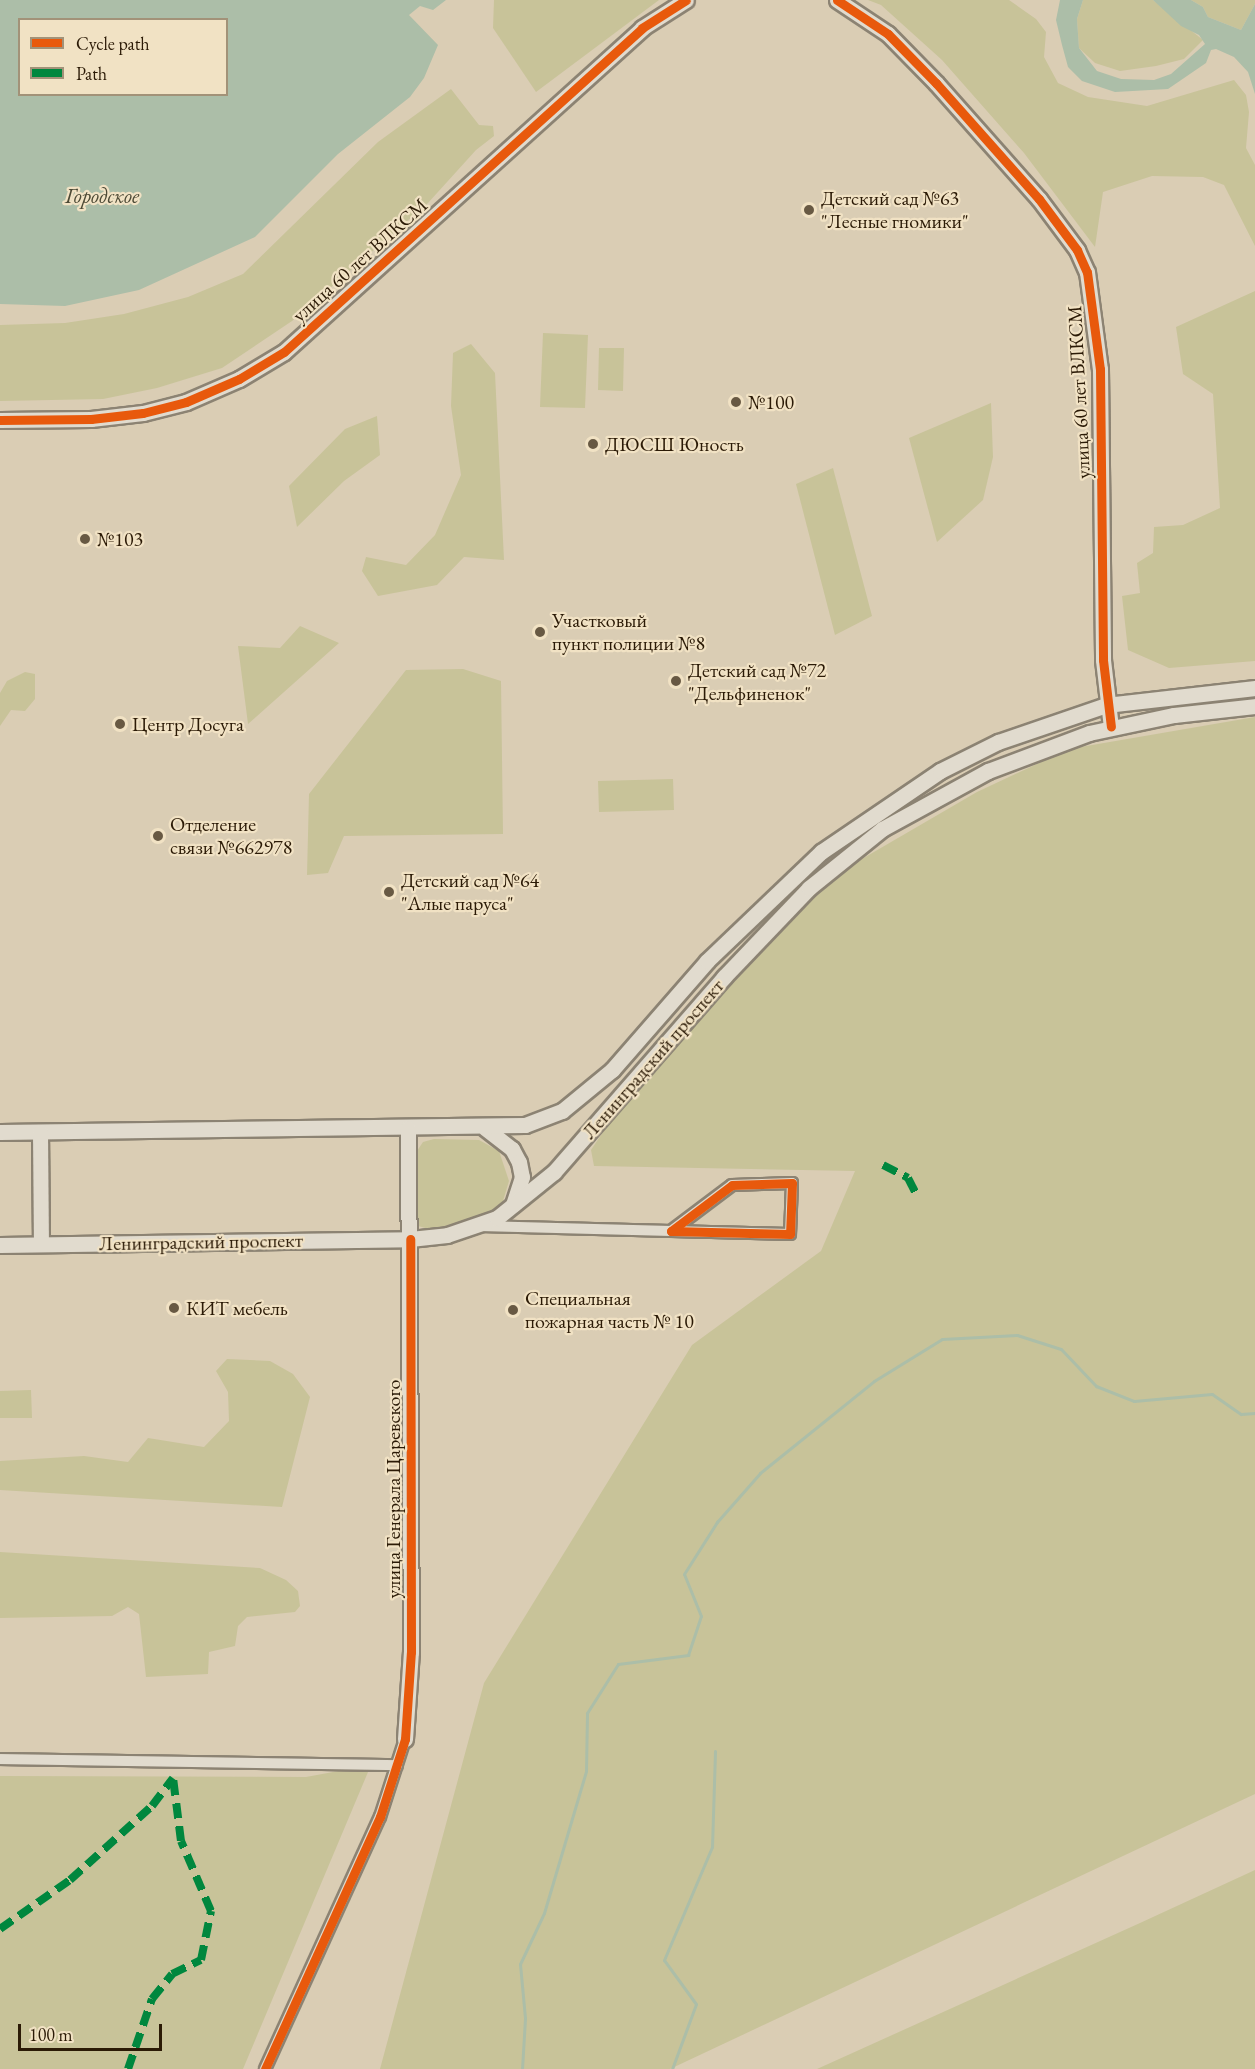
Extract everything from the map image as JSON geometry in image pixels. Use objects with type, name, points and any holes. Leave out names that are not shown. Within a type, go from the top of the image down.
[{"type":"main road","name":"улица 60 лет ВЛКСМ","points":[[0,420],[92,419],[143,413],[186,402],[239,379],[284,352],[479,178],[642,28],[686,0]]},
{"type":"main road","name":"улица 60 лет ВЛКСМ","points":[[837,0],[888,34],[936,83],[1039,199],[1077,250],[1087,272],[1100,369],[1106,705],[1111,727]]},
{"type":"main road","name":"Ленинградский проспект","points":[[0,1132],[485,1128],[525,1125],[562,1111],[612,1070],[707,961],[821,852],[885,805],[940,771],[998,742],[1106,705],[1255,688]]},
{"type":"main road","name":"Ленинградский проспект","points":[[0,1245],[410,1239],[447,1235],[477,1226],[512,1208],[554,1172],[724,977],[829,870],[894,822],[988,771],[1111,727],[1255,706]]},
{"type":"main road","name":"улица Генерала Царевского","points":[[405,1739],[411,1652],[408,1128]]},
{"type":"main road","points":[[485,1128],[512,1149],[519,1162],[522,1177],[512,1208]]},
{"type":"main road","points":[[40,1132],[41,1244]]},
{"type":"street","points":[[477,1226],[671,1231],[790,1234],[792,1183],[732,1185],[671,1231]]},
{"type":"street","points":[[265,2069],[380,1817],[405,1739]]},
{"type":"street","points":[[0,1759],[397,1765]]},
{"type":"shaded area","points":[[494,0],[659,0],[536,92],[493,28]]},
{"type":"shaded area","points":[[868,0],[1009,0],[1036,19],[1046,32],[1044,57],[1058,83],[1088,97],[1147,106],[1234,80],[1246,95],[1249,112],[1246,148],[1255,165],[1255,246],[1224,185],[1203,177],[1152,176],[1103,192],[1095,247],[1024,153],[942,60],[881,5]]},
{"type":"shaded area","points":[[1083,0],[1153,0],[1203,40],[1184,59],[1156,66],[1120,71],[1095,63],[1079,48],[1077,19]]},
{"type":"shaded area","points":[[1191,0],[1255,0],[1255,4],[1241,30],[1208,17],[1203,7]]},
{"type":"shaded area","points":[[451,89],[479,125],[493,126],[494,136],[476,150],[428,203],[292,321],[222,368],[157,388],[103,399],[0,401],[0,325],[65,323],[124,314],[188,297],[243,274],[378,142]]},
{"type":"shaded area","points":[[1255,291],[1255,661],[1169,668],[1128,650],[1122,596],[1140,593],[1137,563],[1153,553],[1154,527],[1183,525],[1220,508],[1213,394],[1183,374],[1176,327]]},
{"type":"shaded area","points":[[543,333],[588,335],[585,408],[540,407]]},
{"type":"shaded area","points":[[471,344],[495,373],[504,560],[464,557],[437,585],[378,596],[362,571],[366,557],[406,565],[435,535],[461,475],[451,406],[453,353]]},
{"type":"shaded area","points":[[599,348],[624,348],[623,391],[598,390]]},
{"type":"shaded area","points":[[991,403],[993,457],[983,500],[937,542],[909,438]]},
{"type":"shaded area","points":[[377,416],[380,455],[344,481],[297,527],[289,486],[345,429]]},
{"type":"shaded area","points":[[833,468],[872,616],[835,635],[796,484]]},
{"type":"shaded area","points":[[300,626],[339,643],[248,724],[238,646],[280,648]]},
{"type":"shaded area","points":[[463,669],[501,681],[503,834],[344,836],[328,873],[307,875],[309,794],[406,670]]},
{"type":"shaded area","points":[[25,672],[35,674],[35,699],[25,711],[11,710],[0,726],[0,693],[7,681]]},
{"type":"shaded area","points":[[1255,717],[1255,1794],[670,2069],[380,2069],[484,1683],[692,1345],[821,1251],[855,1171],[594,1166],[591,1150],[621,1105],[779,931],[843,870],[977,792],[1069,749]]},
{"type":"shaded area","points":[[673,779],[674,810],[599,812],[598,781]]},
{"type":"shaded area","points":[[434,1139],[479,1140],[499,1151],[509,1181],[503,1201],[494,1211],[433,1230],[418,1226],[413,1157],[423,1142]]},
{"type":"shaded area","points":[[227,1359],[270,1361],[293,1374],[310,1397],[282,1507],[0,1490],[0,1461],[84,1456],[128,1462],[148,1438],[204,1447],[229,1421],[228,1392],[216,1371]]},
{"type":"shaded area","points":[[31,1390],[32,1418],[0,1418],[0,1391]]},
{"type":"shaded area","points":[[0,1552],[260,1568],[286,1580],[298,1591],[300,1606],[295,1612],[247,1617],[238,1626],[235,1646],[209,1652],[208,1674],[146,1677],[139,1614],[128,1607],[112,1616],[0,1618]]},
{"type":"shaded area","points":[[371,1765],[243,2069],[0,2069],[0,1776],[306,1777]]},
{"type":"shaded area","points":[[1255,1870],[1255,2069],[817,2069],[1140,1923]]},
{"type":"water","name":"Городское","points":[[0,0],[446,0],[433,10],[420,6],[409,15],[438,45],[424,78],[410,97],[338,154],[255,237],[139,290],[65,306],[0,304]]},
{"type":"water","points":[[1060,0],[1083,0],[1077,19],[1079,48],[1097,71],[1121,79],[1154,80],[1171,74],[1205,44],[1199,35],[1181,26],[1153,0],[1191,0],[1203,7],[1208,17],[1241,30],[1255,4],[1255,94],[1248,72],[1234,57],[1216,49],[1211,50],[1206,63],[1168,89],[1115,92],[1082,81],[1068,67],[1062,45],[1056,20]]},
{"type":"waterway","points":[[522,2069],[525,2018],[520,1964],[544,1913],[586,1771],[587,1713],[618,1664],[688,1655],[701,1616],[684,1574],[717,1522],[760,1473],[874,1381],[942,1339],[1017,1335],[1061,1349],[1096,1386],[1134,1401],[1212,1394],[1241,1414],[1255,1413]]},
{"type":"waterway","points":[[672,2069],[696,2004],[664,1960],[712,1847],[715,1751]]},
{"type":"marked path","points":[[883,1165],[908,1178],[918,1198]]},
{"type":"marked path","points":[[0,1929],[70,1880],[152,1806],[173,1778]]},
{"type":"marked path","points":[[128,2069],[152,1999],[172,1974],[201,1960],[211,1911],[181,1841],[173,1778]]},
{"type":"cycle path","points":[[0,420],[91,419],[143,413],[186,402],[239,379],[284,352],[642,28],[686,0]]},
{"type":"cycle path","points":[[837,0],[888,34],[936,83],[1039,199],[1077,250],[1087,272],[1100,369],[1103,660],[1111,727]]},
{"type":"cycle path","points":[[792,1183],[790,1234],[671,1231],[732,1185],[792,1183]]},
{"type":"cycle path","points":[[265,2069],[380,1817],[405,1739],[411,1652],[410,1239]]},
{"type":"place","name":"Детский сад №63 \"Лесные гномики\"","points":[[809,210]]},
{"type":"place","name":"№100","points":[[736,402]]},
{"type":"place","name":"ДЮСШ Юность","points":[[593,444]]},
{"type":"place","name":"№103","points":[[85,539]]},
{"type":"place","name":"Участковый пункт полиции №8","points":[[540,632]]},
{"type":"place","name":"Детский сад №72 \"Дельфиненок\"","points":[[676,681]]},
{"type":"place","name":"Центр Досуга","points":[[120,724]]},
{"type":"place","name":"Отделение связи №662978","points":[[158,836]]},
{"type":"place","name":"Детский сад №64 \"Алые паруса\"","points":[[389,892]]},
{"type":"place","name":"КИТ мебель","points":[[174,1308]]},
{"type":"place","name":"Специальная пожарная часть № 10","points":[[513,1310]]}]
